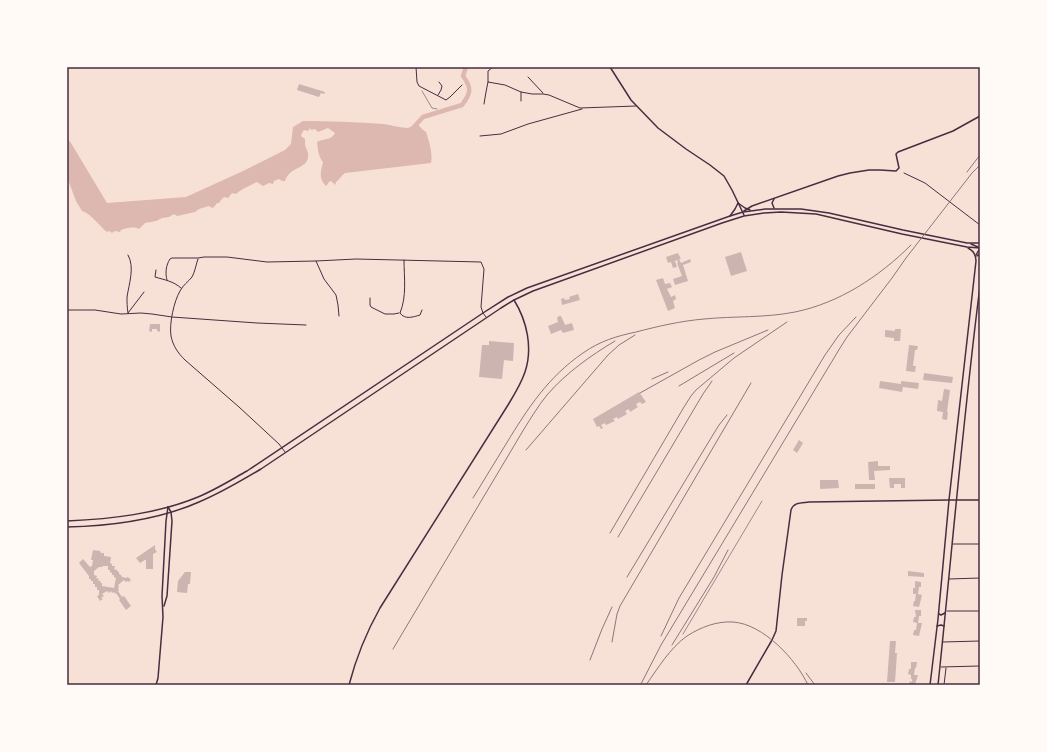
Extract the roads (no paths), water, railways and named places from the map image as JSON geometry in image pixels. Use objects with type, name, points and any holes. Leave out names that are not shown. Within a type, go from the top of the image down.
[{"type":"main road","points":[[610,67],[637,106],[667,135],[724,176],[744,216]]},
{"type":"main road","points":[[743,212],[752,206],[838,176],[869,170],[896,171],[899,168],[896,154],[897,152],[953,131],[980,116]]},
{"type":"main road","points":[[774,199],[772,203],[775,212]]},
{"type":"main road","points":[[738,203],[747,209],[752,210]]},
{"type":"main road","points":[[730,216],[738,203]]},
{"type":"main road","points":[[67,521],[131,516],[168,507],[199,497],[247,471],[511,295],[534,285],[743,212],[774,208],[801,209],[967,243],[980,243]]},
{"type":"main road","points":[[67,527],[121,523],[171,512],[198,503],[230,488],[256,472],[514,300],[533,291],[652,247],[744,216],[775,212],[816,214],[902,234],[966,247],[980,248]]},
{"type":"main road","points":[[970,243],[980,248]]},
{"type":"main road","points":[[966,247],[974,251],[976,258]]},
{"type":"main road","points":[[930,685],[939,614],[949,500],[976,258],[977,252],[980,248]]},
{"type":"main road","points":[[976,258],[978,254],[980,254]]},
{"type":"main road","points":[[938,685],[974,329],[980,286]]},
{"type":"main road","points":[[349,685],[366,635],[380,608],[508,405],[525,372],[528,362],[528,337],[519,308],[511,295]]},
{"type":"main road","points":[[746,685],[776,631],[792,506],[797,503],[809,502],[980,500]]},
{"type":"main road","points":[[156,685],[158,678],[164,608],[167,596],[172,521],[171,512],[168,507]]},
{"type":"main road","points":[[164,608],[162,596],[168,507]]},
{"type":"main road","points":[[939,614],[941,615],[946,612]]},
{"type":"main road","points":[[937,626],[944,626]]},
{"type":"street","points":[[416,67],[417,82],[419,86],[422,89],[446,100],[462,85]]},
{"type":"street","points":[[484,104],[488,82],[488,71],[493,67]]},
{"type":"street","points":[[528,77],[543,94]]},
{"type":"street","points":[[438,96],[442,86],[439,82]]},
{"type":"street","points":[[488,82],[505,85],[521,92],[543,94],[580,108],[637,106]]},
{"type":"street","points":[[521,92],[521,101]]},
{"type":"street","points":[[480,136],[501,134],[528,124],[585,108]]},
{"type":"street","points":[[904,172],[925,183],[980,225]]},
{"type":"street","points":[[128,255],[131,260],[131,264],[127,297],[128,314]]},
{"type":"street","points":[[167,280],[166,270],[168,261],[172,258],[227,257],[267,262],[356,259],[481,262],[484,269],[481,307],[486,318]]},
{"type":"street","points":[[198,258],[192,276],[181,288],[178,294],[172,317],[171,336],[174,345],[178,353],[185,360],[202,374],[285,452]]},
{"type":"street","points":[[400,313],[404,302],[404,260]]},
{"type":"street","points":[[316,261],[324,279],[336,295],[339,316]]},
{"type":"street","points":[[156,270],[155,277],[167,280],[181,288]]},
{"type":"street","points":[[128,314],[144,292]]},
{"type":"street","points":[[370,298],[371,307],[385,314],[400,313],[407,318],[420,315],[422,310]]},
{"type":"street","points":[[67,310],[95,310],[122,314],[152,314],[172,317],[306,325]]},
{"type":"street","points":[[952,544],[980,544]]},
{"type":"street","points":[[949,579],[980,578]]},
{"type":"street","points":[[946,612],[980,611]]},
{"type":"street","points":[[942,642],[980,641]]},
{"type":"street","points":[[940,667],[980,666]]},
{"type":"street","points":[[944,685],[946,667]]},
{"type":"lane","points":[[683,634],[762,501]]},
{"type":"waterway","points":[[413,128],[423,117],[462,105],[469,94],[469,87],[463,76],[466,67]]},
{"type":"railway","points":[[967,172],[980,155]]},
{"type":"railway","points":[[641,684],[661,645],[847,337],[906,258],[972,173],[980,165]]},
{"type":"railway","points":[[473,498],[514,431],[540,394],[559,372],[589,349],[615,337],[678,322],[715,318],[784,314],[811,308],[858,287],[886,268],[911,245]]},
{"type":"railway","points":[[661,636],[679,598],[825,355],[839,335],[856,317]]},
{"type":"railway","points":[[610,533],[684,407],[696,390],[734,358],[787,322]]},
{"type":"railway","points":[[640,393],[715,352],[768,330]]},
{"type":"railway","points":[[526,450],[608,355],[619,345],[635,335]]},
{"type":"railway","points":[[393,649],[541,403],[554,387],[570,372],[615,341]]},
{"type":"railway","points":[[679,386],[734,353]]},
{"type":"railway","points":[[652,379],[668,372]]},
{"type":"railway","points":[[618,537],[712,381]]},
{"type":"railway","points":[[612,642],[620,606],[751,383]]},
{"type":"railway","points":[[627,577],[719,425],[727,415]]},
{"type":"railway","points":[[672,645],[714,577],[728,550]]},
{"type":"railway","points":[[590,660],[612,607]]},
{"type":"railway","points":[[646,685],[670,652],[681,641],[698,630],[721,622],[744,624],[767,636],[787,654],[803,675],[808,685]]},
{"type":"railway","points":[[806,673],[815,685]]}]
